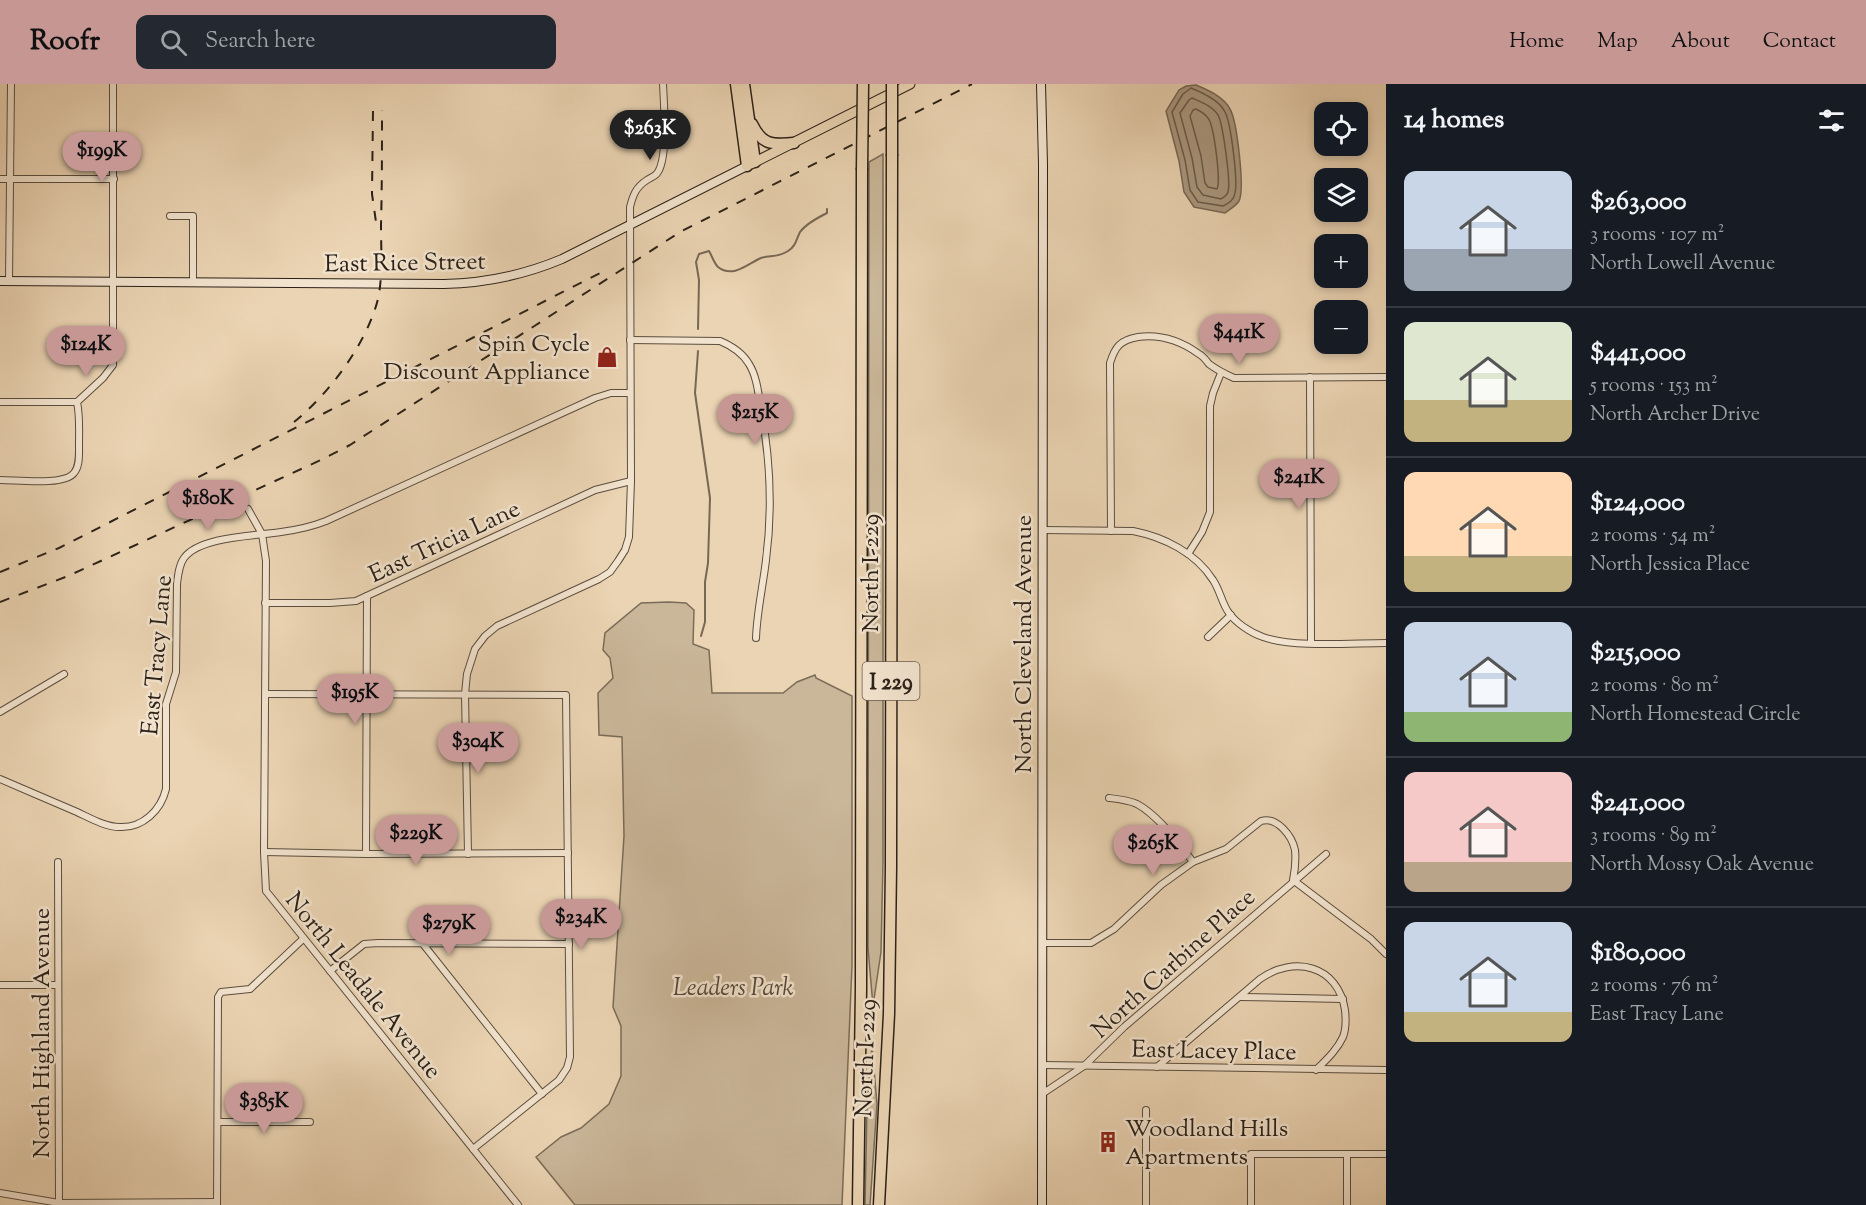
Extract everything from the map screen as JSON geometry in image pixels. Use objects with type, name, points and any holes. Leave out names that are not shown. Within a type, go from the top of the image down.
[{"type":"highway","points":[[736,84],[751,164]]},
{"type":"highway","points":[[744,84],[751,164]]},
{"type":"highway","name":"North I-229","points":[[858,1205],[861,988],[863,84]]},
{"type":"highway","name":"North I-229","points":[[879,1205],[890,961],[892,84]]},
{"type":"highway","points":[[748,115],[762,140],[774,144],[794,143]]},
{"type":"main road","name":"East Rice Street","points":[[751,164],[910,84]]},
{"type":"street","points":[[4,281],[11,179],[11,84]]},
{"type":"street","points":[[0,402],[77,402],[103,378],[113,365],[113,84]]},
{"type":"street","points":[[468,854],[465,694],[471,658],[490,630],[610,572],[625,550],[629,537],[631,481],[630,207],[633,192],[644,181],[656,176],[662,165],[663,84]]},
{"type":"street","name":"North Cleveland Avenue","points":[[1041,84],[1043,164],[1041,1205]]},
{"type":"street","name":"East Rice Street","points":[[4,281],[444,284],[493,280],[547,266],[751,164]]},
{"type":"street","points":[[0,179],[114,179]]},
{"type":"street","points":[[171,216],[193,216],[193,283]]},
{"type":"street","points":[[1111,531],[1110,363],[1115,347],[1126,339],[1142,336],[1163,337],[1177,341],[1200,354],[1221,372],[1234,378],[1386,377]]},
{"type":"street","points":[[630,340],[720,341],[742,354],[752,369],[764,427],[769,463],[770,495],[766,560],[757,616],[756,638]]},
{"type":"street","points":[[1188,554],[1202,532],[1210,512],[1210,406],[1221,372]]},
{"type":"street","points":[[1310,377],[1311,643]]},
{"type":"street","name":"East Tracy Lane","points":[[0,779],[114,827],[135,825],[154,813],[166,789],[166,704],[176,672],[177,584],[179,569],[185,556],[210,543],[311,527],[595,398],[611,393],[630,393]]},
{"type":"street","points":[[0,480],[56,480],[70,477],[76,470],[78,459],[80,412],[77,402]]},
{"type":"street","name":"East Tricia Lane","points":[[265,603],[349,603],[596,490],[631,481]]},
{"type":"street","name":"North Leadale Avenue","points":[[248,509],[262,534],[266,561],[264,852],[266,891],[518,1205]]},
{"type":"street","points":[[1042,530],[1146,534],[1173,544],[1201,565],[1213,579],[1231,615],[1261,637],[1285,642],[1386,643]]},
{"type":"street","points":[[366,854],[367,596]]},
{"type":"street","points":[[1209,637],[1231,615]]},
{"type":"street","points":[[0,712],[64,674]]},
{"type":"street","points":[[266,694],[566,695],[570,1057],[567,1068],[559,1080],[473,1149]]},
{"type":"street","points":[[1109,798],[1130,801],[1146,810],[1172,836],[1193,862]]},
{"type":"street","points":[[1042,943],[1091,943],[1114,929],[1161,885],[1193,862],[1226,849],[1261,821],[1267,819],[1275,821],[1293,844],[1296,858],[1293,880],[1371,939],[1386,954]]},
{"type":"street","points":[[264,852],[568,853]]},
{"type":"street","name":"North Carbine Place","points":[[1042,1094],[1084,1066],[1124,1027],[1326,854]]},
{"type":"street","name":"North Highland Avenue","points":[[58,862],[59,1203]]},
{"type":"street","points":[[0,1193],[59,1203],[217,1203],[218,1000],[221,992],[253,986],[303,939]]},
{"type":"street","points":[[330,971],[364,944],[569,944]]},
{"type":"street","points":[[423,944],[542,1094]]},
{"type":"street","points":[[1156,1067],[1269,973],[1295,965],[1315,969],[1328,977],[1343,999],[1346,1024],[1342,1038],[1316,1070]]},
{"type":"street","points":[[0,985],[58,985]]},
{"type":"street","points":[[1240,997],[1343,999]]},
{"type":"street","name":"East Lacey Place","points":[[1042,1065],[1386,1070]]},
{"type":"street","points":[[1146,1110],[1146,1205]]},
{"type":"street","points":[[218,1122],[310,1122]]},
{"type":"street","points":[[1251,1205],[1251,1154],[1386,1154]]},
{"type":"street","points":[[1347,1154],[1347,1205]]},
{"type":"green space","points":[[883,154],[883,862],[881,952],[873,1006],[868,948],[869,162]]},
{"type":"green space","name":"Leaders Park","points":[[641,603],[686,603],[694,610],[693,644],[709,650],[712,693],[783,693],[797,682],[815,675],[816,678],[852,696],[852,965],[842,1205],[575,1205],[536,1157],[561,1137],[581,1128],[609,1104],[621,1076],[621,1026],[613,1007],[624,836],[622,737],[599,735],[598,693],[613,678],[610,658],[603,650],[605,633]]},
{"type":"green space","points":[[872,1046],[877,1104],[870,1205],[865,1205],[867,1108]]},
{"type":"water","points":[[1196,85],[1220,97],[1233,116],[1241,170],[1241,194],[1238,203],[1225,213],[1194,207],[1184,192],[1179,161],[1166,111],[1179,90],[1186,86]]},
{"type":"waterway","points":[[698,329],[699,280],[696,262],[699,254],[709,251],[718,267],[724,270],[741,269],[761,258],[777,256],[791,249],[802,229],[827,213],[827,209]]},
{"type":"waterway","points":[[698,351],[695,393],[710,498],[705,622],[701,636]]},
{"type":"railway","points":[[0,602],[68,576],[350,445],[680,232],[972,84]]},
{"type":"railway","points":[[294,422],[333,382],[356,350],[373,316],[378,299],[381,281],[382,110]]},
{"type":"railway","points":[[373,111],[372,194],[376,222]]},
{"type":"railway","points":[[0,572],[59,548],[608,269]]},
{"type":"place","name":"Spin Cycle Discount Appliance","points":[[607,357]]},
{"type":"place","name":"Woodland Hills Apartments","points":[[1108,1142]]}]
